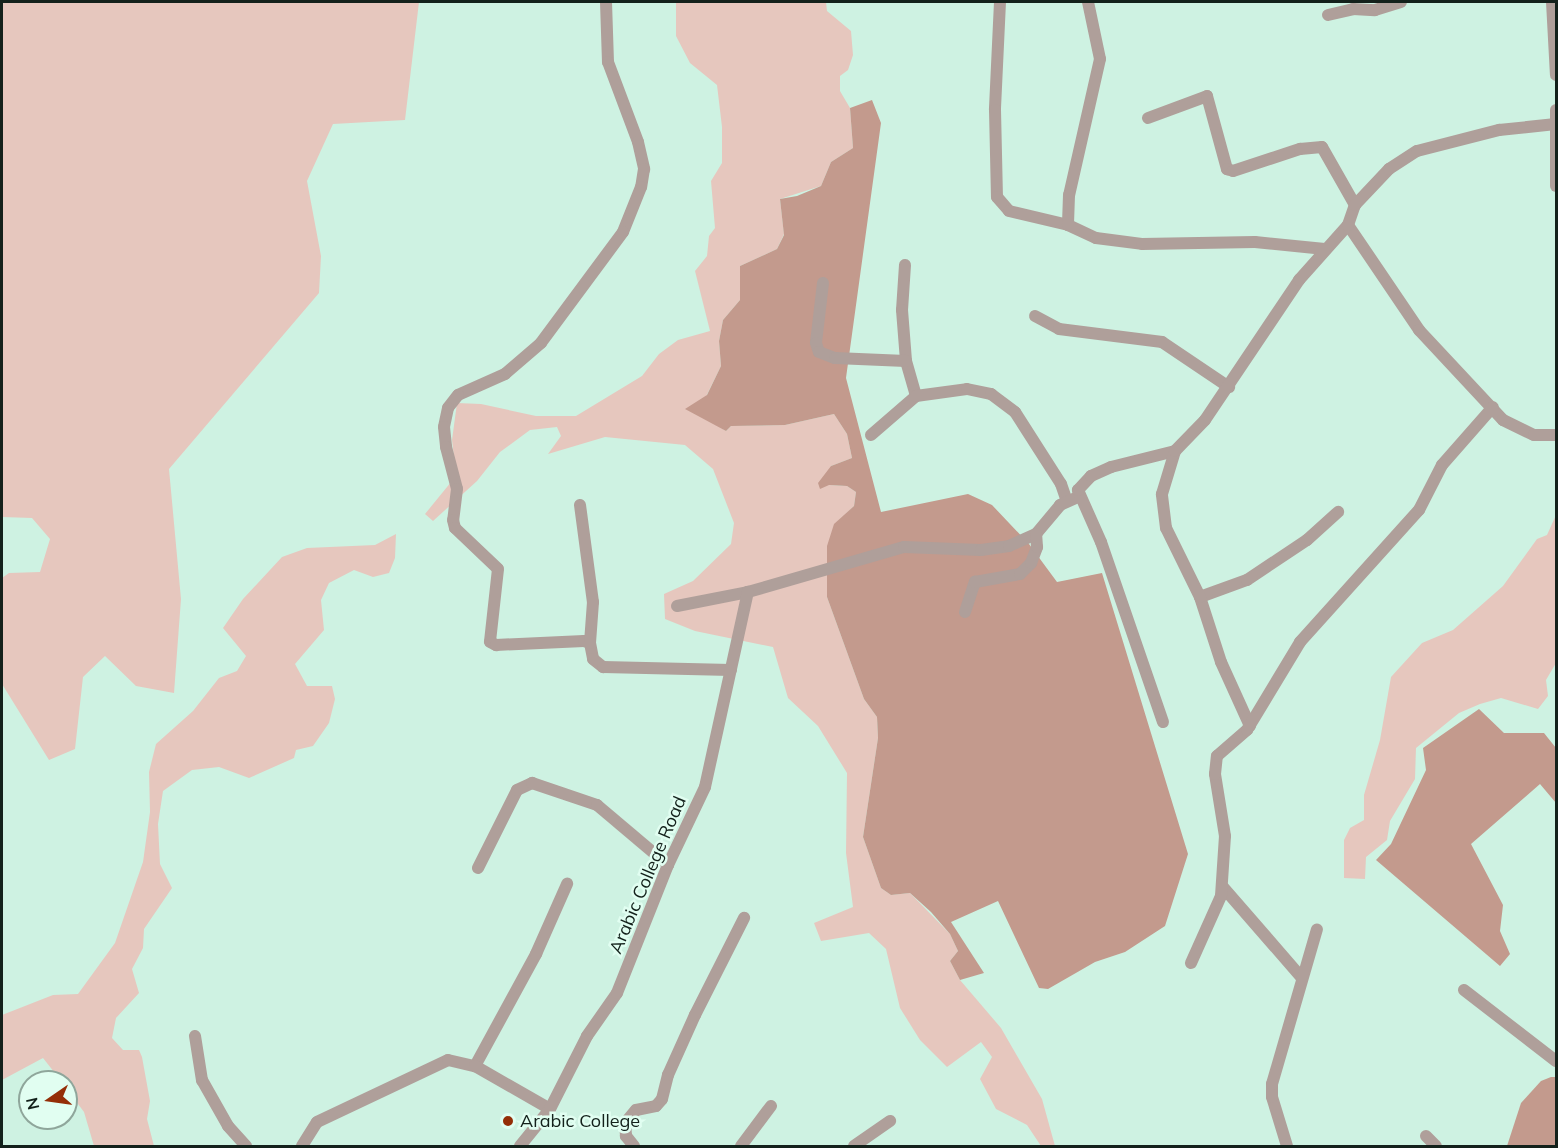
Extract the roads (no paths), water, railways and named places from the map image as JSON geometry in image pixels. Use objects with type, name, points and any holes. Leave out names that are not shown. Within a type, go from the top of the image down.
[{"type":"street","points":[[590,643],[496,645],[490,642],[498,569],[455,528],[457,489],[444,427],[448,408],[458,395],[505,374],[541,342],[623,232],[633,207],[644,169],[608,62],[606,2]]},
{"type":"street","points":[[1000,2],[995,110],[997,197],[1009,211],[1068,225],[1096,238],[1142,244],[1256,242],[1326,249]]},
{"type":"street","points":[[1068,225],[1069,195],[1100,59],[1088,2]]},
{"type":"street","points":[[1328,15],[1363,6],[1401,2]]},
{"type":"street","points":[[1552,2],[1557,75]]},
{"type":"street","points":[[1148,118],[1207,96],[1227,169],[1233,171],[1300,149],[1322,147],[1355,205]]},
{"type":"street","points":[[1557,110],[1557,186]]},
{"type":"street","points":[[1250,726],[1221,662],[1200,597],[1166,528],[1161,508],[1175,451],[1205,420],[1299,280],[1347,225],[1355,205],[1389,169],[1417,152],[1499,130],[1556,124]]},
{"type":"street","points":[[1347,225],[1419,330],[1503,420],[1533,435],[1557,435]]},
{"type":"street","points":[[905,265],[902,310],[906,361],[916,396]]},
{"type":"street","points":[[823,283],[816,343],[819,352],[835,358],[906,361]]},
{"type":"street","points":[[1035,316],[1059,328],[1162,342],[1229,387]]},
{"type":"street","points":[[871,435],[916,396],[978,389],[1000,399],[1015,412],[1061,484],[1067,501]]},
{"type":"street","points":[[1191,963],[1217,914],[1222,886],[1225,836],[1215,766],[1222,749],[1250,726],[1300,642],[1419,510],[1442,465],[1493,407]]},
{"type":"street","points":[[1163,722],[1101,542],[1080,496],[1080,485],[1101,471],[1175,451]]},
{"type":"street","points":[[677,606],[748,592],[904,547],[981,550],[1009,546],[1036,534],[1067,501],[1080,496]]},
{"type":"street","points":[[580,505],[593,602],[590,643],[593,659],[603,667],[731,670]]},
{"type":"street","points":[[1200,597],[1247,580],[1307,540],[1338,512]]},
{"type":"street","points":[[965,612],[975,582],[1020,574],[1031,563],[1037,547],[1036,534]]},
{"type":"street","name":"Arabic College Road","points":[[520,1146],[550,1108],[587,1036],[617,993],[668,865],[705,787],[748,592]]},
{"type":"street","points":[[478,868],[517,790],[532,783],[597,805],[668,865]]},
{"type":"street","points":[[475,1066],[536,954],[567,884]]},
{"type":"street","points":[[1222,886],[1300,977]]},
{"type":"street","points":[[634,1146],[626,1136],[625,1122],[636,1110],[656,1106],[662,1099],[668,1075],[686,1035],[744,918]]},
{"type":"street","points":[[1287,1146],[1272,1097],[1272,1084],[1300,977],[1317,928]]},
{"type":"street","points":[[1464,990],[1557,1061]]},
{"type":"street","points":[[195,1036],[202,1080],[228,1126],[246,1146]]},
{"type":"street","points":[[302,1146],[317,1122],[448,1060],[475,1066],[550,1108]]},
{"type":"street","points":[[741,1146],[771,1106]]},
{"type":"street","points":[[854,1146],[890,1121]]},
{"type":"street","points":[[1426,1136],[1436,1146]]},
{"type":"place","name":"Arabic College","points":[[508,1121]]}]
